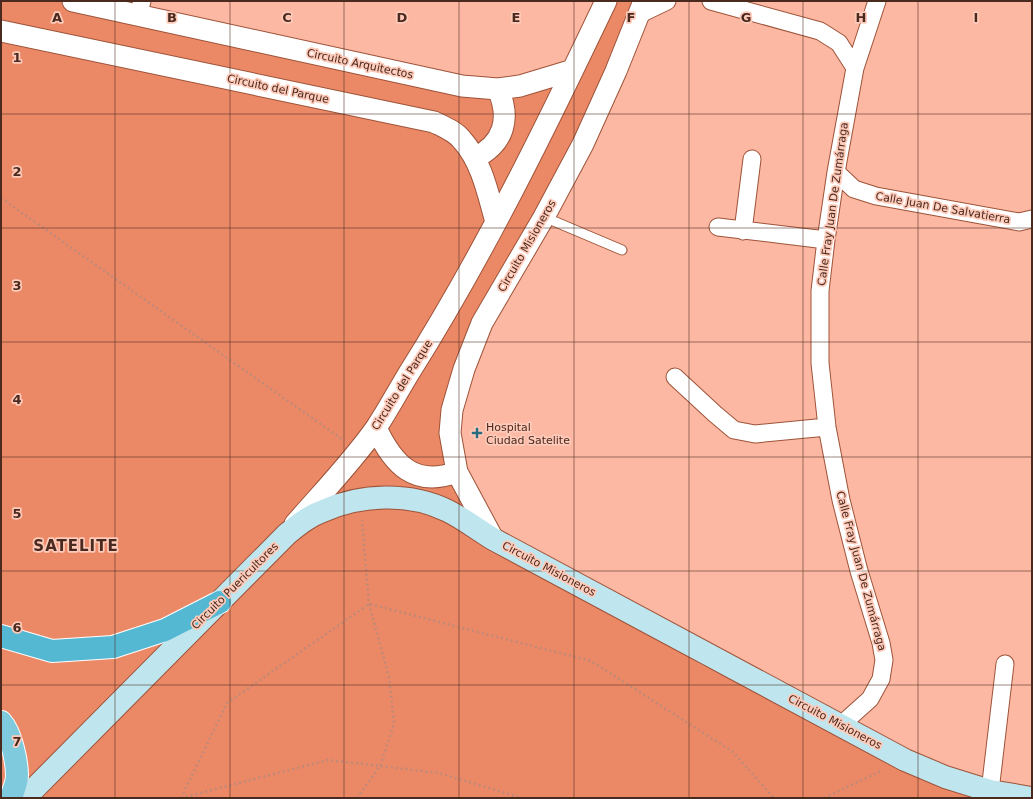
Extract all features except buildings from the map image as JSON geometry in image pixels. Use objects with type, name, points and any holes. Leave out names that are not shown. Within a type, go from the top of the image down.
[{"type":"highway","points":[[1,636],[52,651],[113,647],[165,630],[220,602]]},
{"type":"main road","name":"Circuito Puericultores","points":[[25,798],[287,534],[303,521],[322,511],[341,504],[379,497],[396,498],[430,504],[448,511],[493,539]]},
{"type":"main road","name":"Circuito Misioneros","points":[[493,539],[905,760],[945,777],[990,791],[1031,798]]},
{"type":"main road","points":[[1,722],[13,748],[17,777],[11,798]]},
{"type":"street","name":"Circuito Arquitectos","points":[[73,1],[140,8],[462,86],[498,89],[534,82],[573,70]]},
{"type":"street","points":[[573,70],[606,1]]},
{"type":"street","points":[[642,7],[667,1]]},
{"type":"street","points":[[711,1],[820,31],[839,43],[855,68]]},
{"type":"street","name":"Calle Fray Juan De Zumárraga","points":[[841,725],[870,699],[881,679],[884,660],[881,643],[859,571],[843,507],[827,427],[820,363],[820,291],[836,172],[855,68],[877,1]]},
{"type":"street","name":"Circuito Misioneros","points":[[493,539],[457,472],[450,433],[452,410],[464,368],[482,323],[544,217],[583,144],[616,72],[642,7]]},
{"type":"street","name":"Circuito del Parque","points":[[1,30],[434,122],[448,129],[462,139],[475,158],[486,185],[496,222]]},
{"type":"street","name":"Circuito del Parque","points":[[287,534],[376,428],[432,336],[496,222],[573,70]]},
{"type":"street","points":[[475,158],[486,152],[495,144],[503,127],[504,108],[498,89]]},
{"type":"street","points":[[743,231],[752,159]]},
{"type":"street","name":"Calle Juan De Salvatierra","points":[[836,172],[854,189],[876,196],[1019,222],[1032,219]]},
{"type":"street","points":[[718,227],[826,240]]},
{"type":"street","points":[[675,377],[734,430],[755,434],[827,427]]},
{"type":"street","points":[[376,428],[391,455],[399,464],[408,470],[428,477],[448,476],[457,472]]},
{"type":"street","points":[[990,791],[1005,664]]},
{"type":"lane","points":[[544,217],[622,250]]},
{"type":"path","points":[[1,198],[358,451]]},
{"type":"path","points":[[356,798],[380,766],[394,724],[389,677],[369,604],[362,499]]},
{"type":"path","points":[[181,798],[227,703],[369,604],[591,661],[733,752],[774,798]]},
{"type":"path","points":[[181,798],[328,760],[439,773],[522,798]]},
{"type":"path","points":[[824,798],[905,760]]},
{"type":"shaded area","points":[[1,1],[55,1],[138,16],[457,95],[573,76],[608,1],[652,1],[445,409],[492,542],[540,567],[700,664],[854,741],[898,769],[1008,798],[1,798]]},
{"type":"place","name":"Hospital Ciudad Satelite","points":[[477,433]]},
{"type":"district","name":"SATELITE","points":[[76,546]]}]
